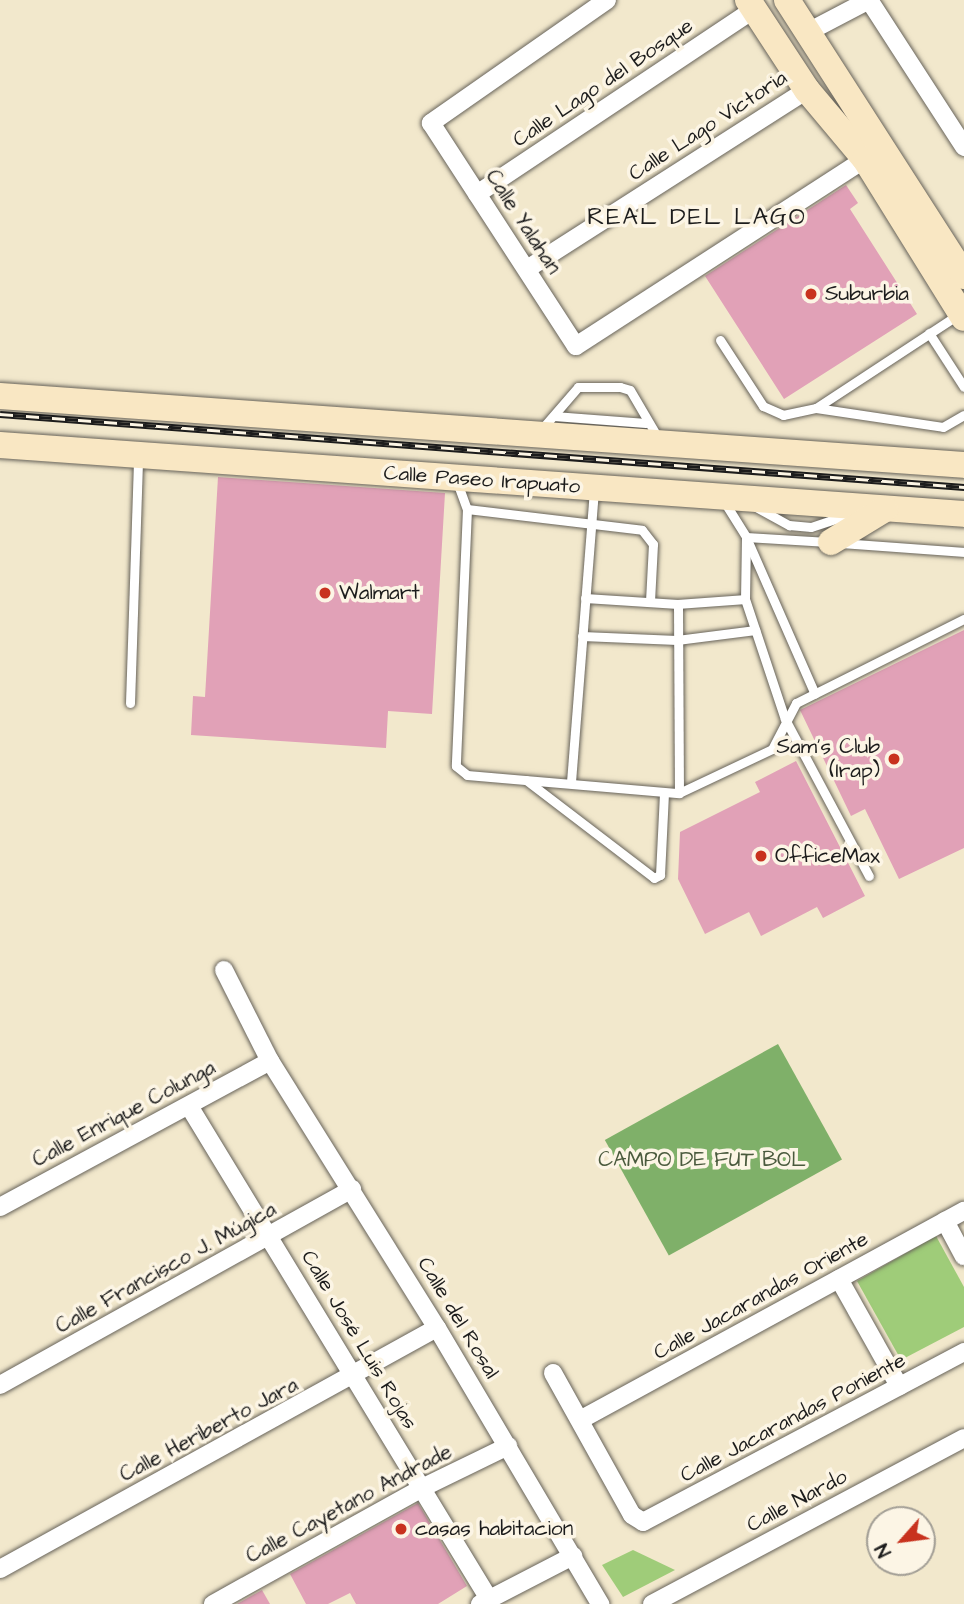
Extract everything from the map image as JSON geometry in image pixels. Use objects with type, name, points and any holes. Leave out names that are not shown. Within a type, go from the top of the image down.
[{"type":"main road","points":[[787,0],[964,276]]},
{"type":"main road","points":[[751,5],[807,90],[865,159],[962,315]]},
{"type":"main road","points":[[0,396],[545,425],[664,444],[961,463]]},
{"type":"main road","name":"Calle Paseo Irapuato","points":[[0,445],[964,514]]},
{"type":"main road","points":[[831,542],[875,508]]},
{"type":"street","name":"Calle Yalahan","points":[[607,0],[431,122],[576,346],[865,159]]},
{"type":"street","points":[[808,32],[869,0],[964,147]]},
{"type":"street","name":"Calle Lago del Bosque","points":[[477,194],[751,5]]},
{"type":"street","name":"Calle Lago Victoria","points":[[527,269],[807,90]]},
{"type":"street","name":"Calle del Rosal","points":[[224,970],[270,1061],[437,1328],[600,1604]]},
{"type":"street","name":"Calle Enrique Colunga","points":[[0,1207],[270,1061]]},
{"type":"street","name":"Calle José Luis Rojas","points":[[189,1106],[422,1488],[485,1602]]},
{"type":"street","name":"Calle Francisco J. Múgica","points":[[0,1385],[271,1237],[352,1189]]},
{"type":"street","name":"Calle Jacarandas Oriente","points":[[580,1420],[964,1211]]},
{"type":"street","points":[[945,1221],[964,1256]]},
{"type":"street","points":[[839,1279],[899,1386]]},
{"type":"street","name":"Calle Heriberto Jara","points":[[0,1569],[353,1378],[437,1328]]},
{"type":"street","name":"Calle Jacarandas Poniente","points":[[580,1420],[632,1515],[643,1522],[964,1352]]},
{"type":"street","points":[[552,1373],[580,1420]]},
{"type":"street","name":"Calle Nardo","points":[[652,1604],[964,1438]]},
{"type":"street","name":"Calle Cayetano Andrade","points":[[213,1604],[422,1488],[508,1446]]},
{"type":"street","points":[[485,1602],[573,1556]]},
{"type":"lane","points":[[816,408],[929,333],[962,315]]},
{"type":"lane","points":[[929,333],[964,387]]},
{"type":"lane","points":[[719,340],[772,413],[816,408],[943,427],[964,415]]},
{"type":"lane","points":[[545,425],[578,387],[620,387],[630,390],[646,424],[664,444]]},
{"type":"lane","points":[[545,425],[646,424]]},
{"type":"lane","points":[[131,703],[138,456]]},
{"type":"lane","points":[[454,478],[462,487],[467,509],[456,766],[467,775],[679,793],[772,748],[783,734],[785,719],[796,703],[964,619]]},
{"type":"lane","points":[[571,782],[594,488]]},
{"type":"lane","points":[[734,498],[746,537],[815,694]]},
{"type":"lane","points":[[467,509],[591,527],[642,530],[649,535],[650,602]]},
{"type":"lane","points":[[746,537],[964,552]]},
{"type":"lane","points":[[746,537],[745,599],[785,719],[869,876]]},
{"type":"lane","points":[[585,598],[678,604],[745,599]]},
{"type":"lane","points":[[678,604],[679,793]]},
{"type":"lane","points":[[582,636],[677,640],[755,630]]},
{"type":"lane","points":[[525,779],[654,878],[660,875],[664,793]]},
{"type":"green space","name":"CAMPO DE FUT BOL","points":[[778,1044],[842,1159],[669,1255],[605,1140]]},
{"type":"green space","points":[[936,1236],[964,1287],[964,1327],[901,1360],[857,1281]]},
{"type":"green space","points":[[633,1550],[675,1570],[623,1597],[602,1565]]},
{"type":"building","name":"Suburbia","points":[[846,185],[858,203],[850,209],[917,314],[784,399],[705,276]]},
{"type":"building","name":"Walmart","points":[[218,477],[445,493],[432,714],[388,711],[386,748],[191,735],[193,696],[205,697]]},
{"type":"building","name":"Sam's Club (Irap)","points":[[964,630],[964,848],[899,879],[865,809],[851,816],[800,710]]},
{"type":"building","name":"OfficeMax","points":[[796,761],[865,896],[823,918],[817,907],[761,936],[749,912],[705,934],[678,879],[680,832],[760,792],[755,782]]},
{"type":"building","name":"casas habitacion","points":[[418,1503],[467,1586],[438,1604],[356,1604],[350,1593],[328,1604],[306,1604],[290,1574]]},
{"type":"building","points":[[262,1590],[270,1604],[237,1604]]},
{"type":"railway","points":[[0,414],[964,487]]},
{"type":"place","name":"Suburbia","points":[[811,294]]},
{"type":"place","name":"Walmart","points":[[325,593]]},
{"type":"place","name":"Sam's Club (Irap)","points":[[894,759]]},
{"type":"place","name":"OfficeMax","points":[[761,856]]},
{"type":"place","name":"casas habitacion","points":[[401,1529]]},
{"type":"district","name":"REAL DEL LAGO","points":[[697,218]]}]
